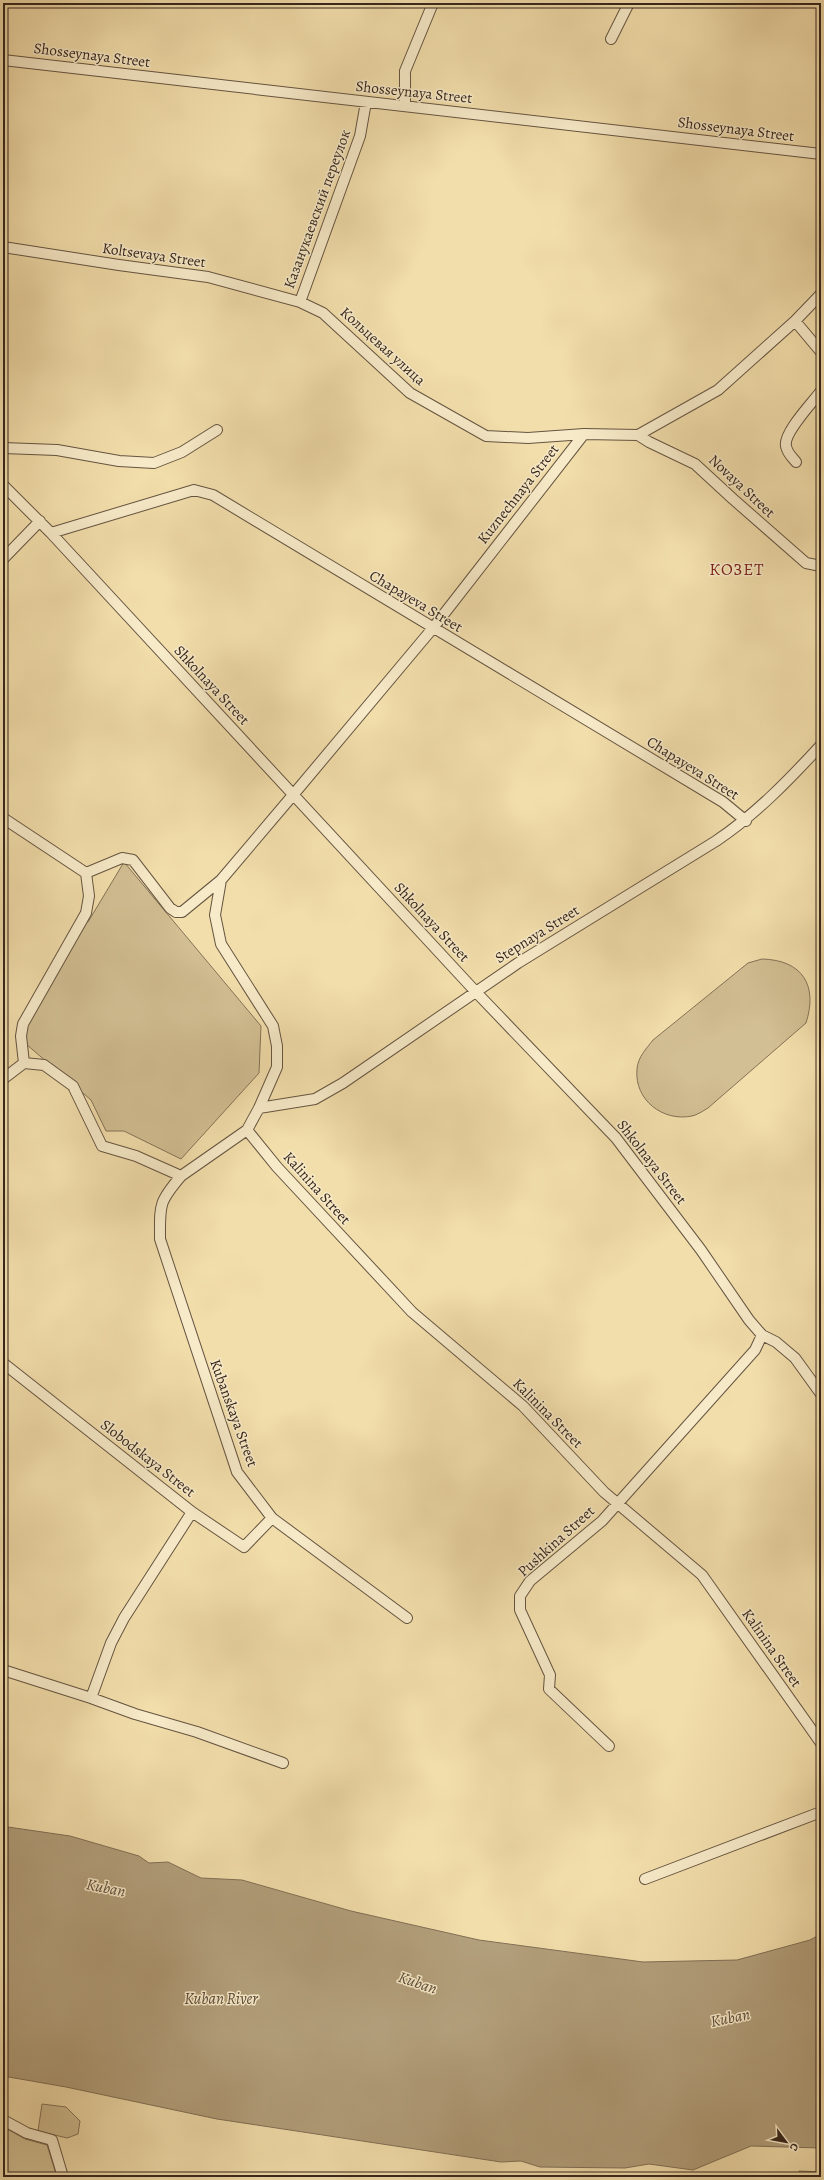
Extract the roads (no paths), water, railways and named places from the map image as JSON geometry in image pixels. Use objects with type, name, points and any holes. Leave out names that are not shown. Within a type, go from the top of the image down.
[{"type":"street","points":[[405,106],[405,71],[433,3]]},
{"type":"street","points":[[611,39],[629,3]]},
{"type":"street","name":"Shosseynaya Street","points":[[3,60],[821,154]]},
{"type":"street","name":"Казанукаевский переулок","points":[[300,302],[360,136],[366,102]]},
{"type":"street","name":"Koltsevaya Street","points":[[3,247],[119,266],[208,277],[300,302]]},
{"type":"street","points":[[584,434],[638,435],[718,390],[795,321],[821,294]]},
{"type":"street","name":"Кольцевая улица","points":[[300,302],[322,313],[410,393],[486,436],[528,438],[584,434]]},
{"type":"street","points":[[795,321],[821,352]]},
{"type":"street","points":[[796,462],[788,453],[785,445],[789,432],[821,391]]},
{"type":"street","points":[[3,448],[57,450],[119,461],[154,463],[182,452],[217,430]]},
{"type":"street","name":"Kuznechnaya Street","points":[[86,873],[122,858],[128,857],[133,860],[170,908],[176,912],[182,912],[221,880],[433,628],[584,434]]},
{"type":"street","name":"Novaya Street","points":[[638,435],[648,442],[695,464],[733,500],[806,563],[821,566]]},
{"type":"street","name":"Shkolnaya Street","points":[[3,485],[40,521],[475,991],[616,1138],[701,1250],[762,1335],[776,1342],[795,1358],[821,1394]]},
{"type":"street","name":"Chapayeva Street","points":[[51,533],[194,490],[213,495],[723,802],[746,821]]},
{"type":"street","points":[[3,560],[40,521]]},
{"type":"street","name":"Stepnaya Street","points":[[259,1108],[315,1099],[343,1083],[475,991],[746,821],[790,779],[821,745]]},
{"type":"street","points":[[3,818],[86,873],[89,896],[86,913],[23,1024],[21,1036],[24,1063]]},
{"type":"street","points":[[221,880],[215,914],[221,944],[272,1026],[277,1046],[277,1067],[259,1108],[247,1130]]},
{"type":"street","points":[[3,1078],[24,1063],[44,1065],[73,1086],[102,1146],[136,1156],[181,1176]]},
{"type":"street","name":"Kubanskaya Street","points":[[247,1130],[181,1176],[164,1195],[160,1207],[160,1240],[237,1472],[272,1518],[407,1618]]},
{"type":"street","name":"Kalinina Street","points":[[247,1130],[277,1167],[412,1312],[523,1406],[604,1492],[702,1574],[821,1743]]},
{"type":"street","name":"Pushkina Street","points":[[609,1746],[549,1689],[550,1675],[520,1610],[520,1596],[530,1581],[602,1521],[617,1502],[755,1350],[762,1335]]},
{"type":"street","name":"Slobodskaya Street","points":[[3,1363],[192,1512],[244,1547],[272,1518]]},
{"type":"street","points":[[91,1698],[111,1643],[124,1618],[192,1512]]},
{"type":"street","points":[[3,1670],[91,1698],[135,1714],[197,1732],[282,1763]]},
{"type":"street","points":[[645,1879],[821,1812]]},
{"type":"street","points":[[3,2120],[27,2133],[52,2140],[63,2177]]},
{"type":"water","name":"Kuban River","points":[[3,1825],[70,1836],[139,1856],[149,1863],[168,1862],[201,1878],[242,1880],[351,1911],[479,1940],[643,1962],[737,1960],[810,1940],[821,1934],[821,2148],[751,2146],[693,2170],[649,2164],[625,2168],[540,2167],[521,2161],[501,2162],[217,2119],[66,2087],[3,2076]]},
{"type":"district","name":"КОЗЕТ","points":[[737,569]]},
{"type":"water label","name":"Kuban","points":[[106,1887]]},
{"type":"water label","name":"Kuban","points":[[418,1982]]},
{"type":"water label","name":"Kuban","points":[[730,2017]]}]
